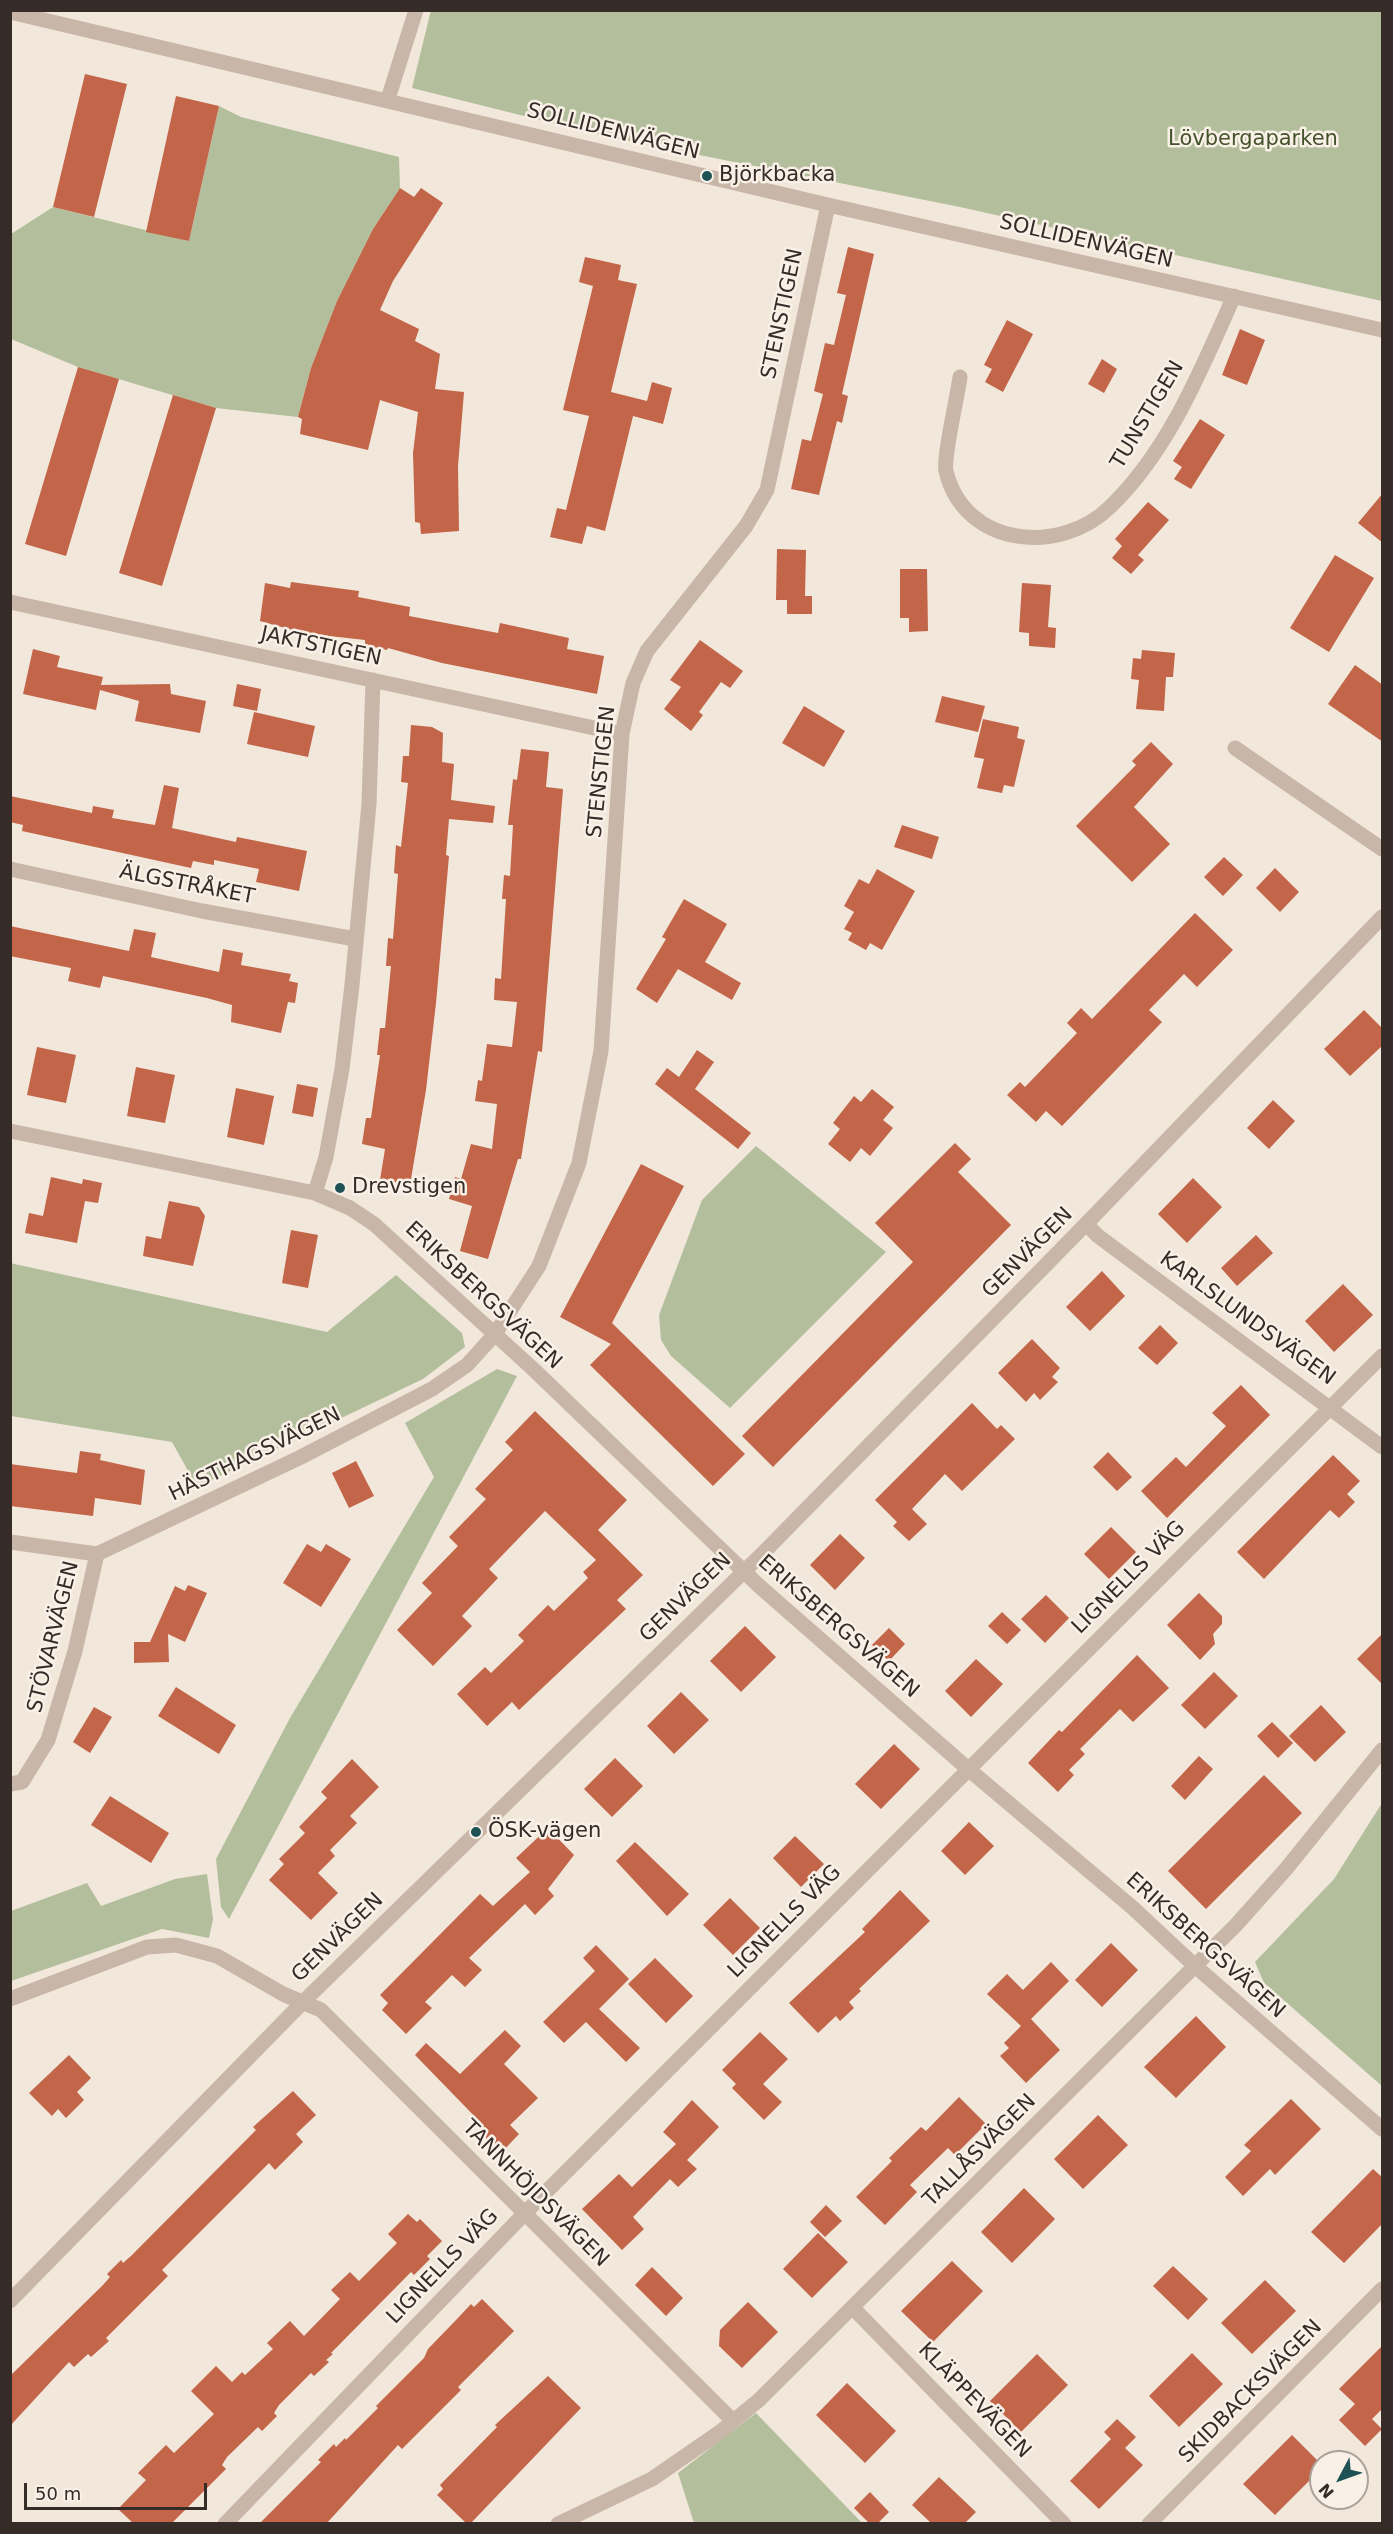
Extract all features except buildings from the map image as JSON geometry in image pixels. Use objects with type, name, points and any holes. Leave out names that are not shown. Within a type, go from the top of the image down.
[{"type":"street","points":[[388,99],[416,10]]},
{"type":"street","name":"SOLLIDENVÄGEN","points":[[10,12],[238,67],[388,99],[828,205],[1383,330]]},
{"type":"street","name":"STENSTIGEN","points":[[495,1334],[539,1266],[579,1162],[594,1094],[601,1051],[622,734],[633,683],[646,651],[746,526],[767,490],[828,205]]},
{"type":"street","name":"TUNSTIGEN","points":[[960,377],[945,468],[953,492],[967,511],[993,529],[1020,537],[1050,538],[1088,526],[1137,479],[1197,378],[1234,296]]},
{"type":"street","name":"JAKTSTIGEN","points":[[10,602],[622,734]]},
{"type":"street","points":[[315,1193],[326,1157],[342,1069],[369,804],[373,680]]},
{"type":"street","points":[[1235,748],[1383,849]]},
{"type":"street","name":"ÄLGSTRÅKET","points":[[10,869],[202,911],[355,939]]},
{"type":"street","name":"GENVÄGEN","points":[[10,2301],[303,2001],[742,1572],[1086,1224],[1383,917]]},
{"type":"street","name":"ERIKSBERGSVÄGEN","points":[[10,1131],[315,1193],[350,1208],[374,1224],[495,1334],[742,1572],[967,1768],[1133,1908],[1194,1965],[1383,2129]]},
{"type":"street","name":"KARLSLUNDSVÄGEN","points":[[1086,1224],[1098,1236],[1332,1407],[1383,1447]]},
{"type":"street","name":"HÄSTHAGSVÄGEN","points":[[97,1554],[299,1458],[432,1389],[467,1365],[495,1334]]},
{"type":"street","name":"LIGNELLS VÄG","points":[[225,2523],[525,2213],[967,1768],[1383,1356]]},
{"type":"street","points":[[10,1542],[97,1554]]},
{"type":"street","name":"STÖVARVÄGEN","points":[[10,1785],[22,1782],[48,1740],[75,1651],[97,1554]]},
{"type":"street","name":"TALLÅSVÄGEN","points":[[558,2523],[652,2479],[759,2400],[1236,1925],[1286,1869],[1383,1749]]},
{"type":"street","points":[[10,1999],[147,1947],[176,1945],[217,1956],[283,1994],[303,2001]]},
{"type":"street","name":"TANNHÖJDSVÄGEN","points":[[303,2001],[321,2010],[733,2421]]},
{"type":"street","name":"SKIDBACKSVÄGEN","points":[[1149,2523],[1383,2289]]},
{"type":"street","name":"KLÄPPEVÄGEN","points":[[853,2308],[1064,2523]]},
{"type":"green space","name":"Lövbergaparken","points":[[431,10],[1382,11],[1382,301],[960,207],[604,136],[412,88]]},
{"type":"green space","points":[[219,106],[241,117],[399,157],[400,188],[373,229],[337,301],[311,368],[298,417],[216,408],[78,367],[11,339],[11,234],[53,207],[189,241]]},
{"type":"green space","points":[[756,1146],[886,1252],[730,1408],[671,1356],[661,1340],[659,1315],[702,1200]]},
{"type":"green space","points":[[10,1263],[327,1332],[396,1275],[462,1333],[465,1347],[423,1379],[197,1487],[172,1442],[11,1416]]},
{"type":"green space","points":[[497,1369],[517,1376],[229,1919],[221,1907],[216,1859],[290,1718],[434,1477],[405,1423]]},
{"type":"green space","points":[[1382,1803],[1382,2086],[1264,1983],[1255,1962],[1334,1879]]},
{"type":"green space","points":[[207,1874],[213,1919],[209,1938],[162,1929],[11,1981],[11,1911],[87,1883],[101,1906],[175,1879]]},
{"type":"green space","points":[[756,2413],[862,2523],[694,2523],[678,2473]]},
{"type":"place","name":"Björkbacka","points":[[707,176]]},
{"type":"place","name":"Drevstigen","points":[[340,1188]]},
{"type":"place","name":"ÖSK-vägen","points":[[476,1832]]}]
